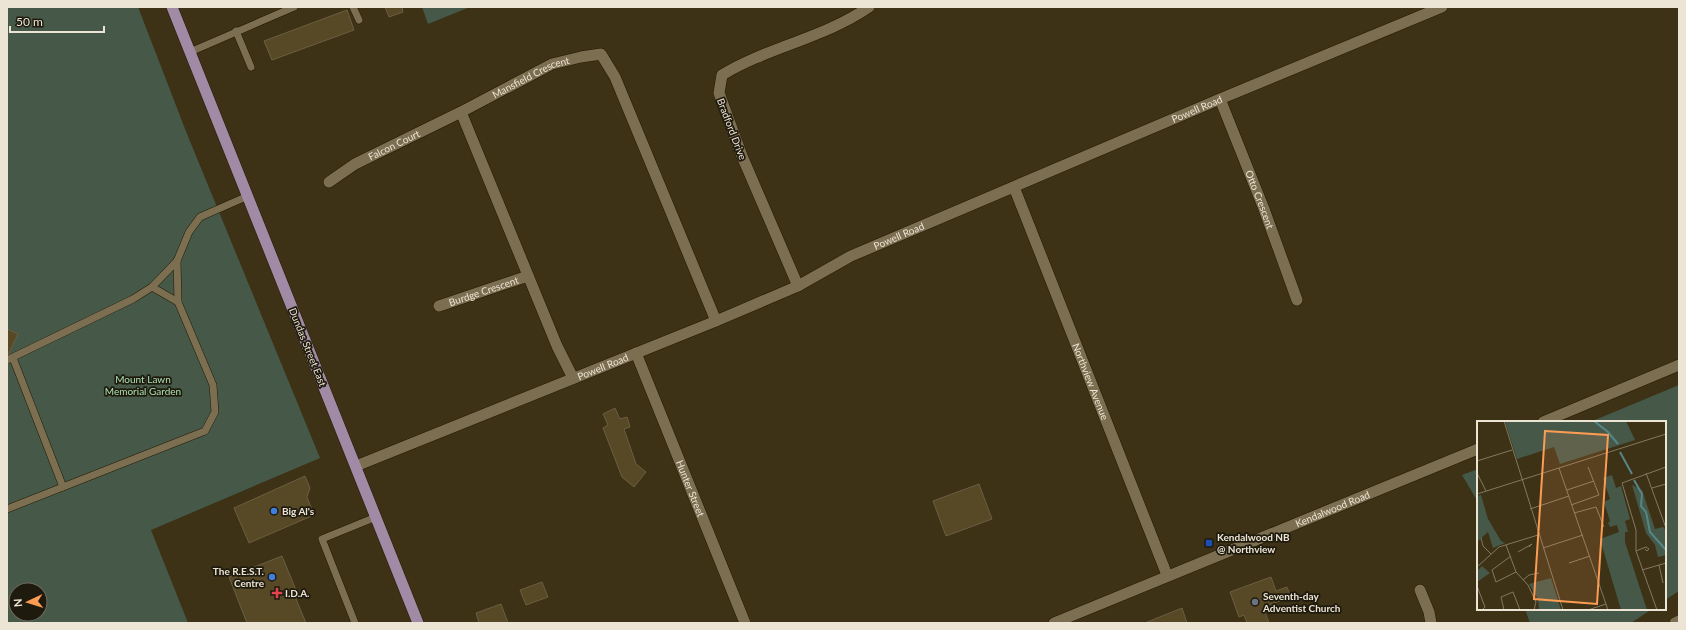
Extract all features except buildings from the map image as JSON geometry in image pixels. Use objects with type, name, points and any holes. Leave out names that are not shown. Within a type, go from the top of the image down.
[{"type":"main road","name":"Dundas Street East","points":[[172,7],[418,623]]},
{"type":"street","name":"Bradford Drive","points":[[798,286],[742,156],[719,93],[722,75],[740,64],[831,28],[856,16],[869,7]]},
{"type":"street","name":"Powell Road","points":[[356,466],[716,321],[798,286],[850,256],[1220,99],[1442,7]]},
{"type":"street","name":"Mansfield Crescent","points":[[462,112],[552,64],[601,54],[615,77],[716,321]]},
{"type":"street","name":"Otto Crescent","points":[[1220,99],[1264,209],[1297,300]]},
{"type":"street","name":"Falcon Court","points":[[329,182],[355,164],[462,112]]},
{"type":"street","points":[[462,112],[557,346],[573,378]]},
{"type":"street","name":"Northview Avenue","points":[[1014,187],[1168,575]]},
{"type":"street","name":"Burdge Crescent","points":[[439,306],[528,276]]},
{"type":"street","name":"Hunter Street","points":[[636,353],[746,623]]},
{"type":"street","points":[[1545,421],[1679,365]]},
{"type":"street","name":"Kendalwood Road","points":[[1054,623],[1477,448]]},
{"type":"street","points":[[1420,590],[1429,612],[1431,623]]},
{"type":"street","points":[[1675,623],[1679,620]]},
{"type":"lane","points":[[190,52],[294,7]]},
{"type":"lane","points":[[353,7],[359,20]]},
{"type":"lane","points":[[236,31],[251,67]]},
{"type":"lane","points":[[63,487],[10,359],[133,299],[152,287],[177,261],[189,232],[200,217],[248,196]]},
{"type":"lane","points":[[7,509],[205,432],[215,412],[213,385],[178,302],[177,261]]},
{"type":"lane","points":[[152,287],[178,302]]},
{"type":"lane","points":[[355,623],[322,539],[376,517]]},
{"type":"green space","name":"Mount Lawn Memorial Garden","points":[[7,7],[138,7],[187,134],[320,458],[151,530],[188,623],[7,623]]},
{"type":"green space","points":[[422,7],[470,7],[428,24]]},
{"type":"green space","points":[[1679,385],[1679,591],[1666,599],[1666,421],[1592,421]]},
{"type":"green space","points":[[1477,469],[1477,500],[1462,475]]},
{"type":"green space","points":[[1525,610],[1650,610],[1631,623],[1530,623]]},
{"type":"place","name":"Big Al's","points":[[274,511]]},
{"type":"place","name":"Kendalwood NB @ Northview","points":[[1209,543]]},
{"type":"place","name":"The R.E.S.T. Centre","points":[[272,577]]},
{"type":"place","name":"I.D.A.","points":[[277,593]]},
{"type":"place","name":"Seventh-day Adventist Church","points":[[1255,602]]}]
